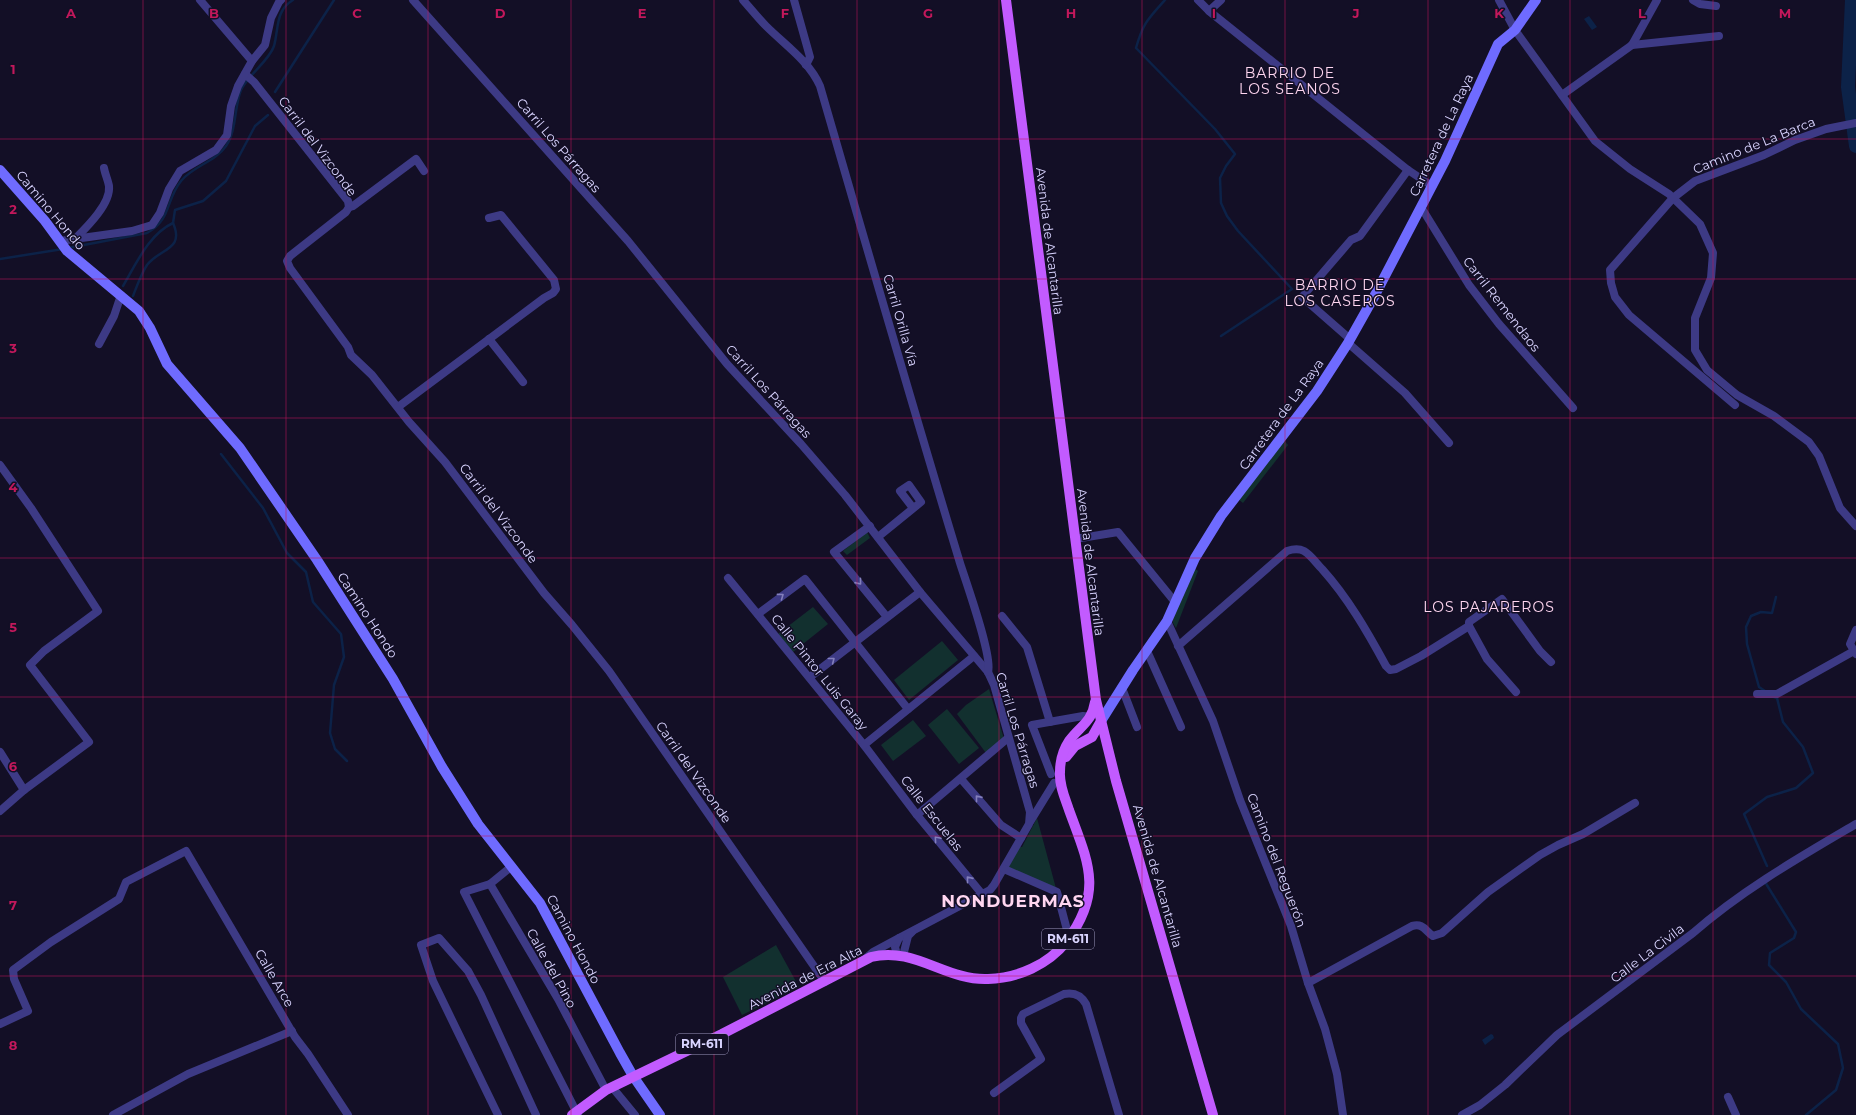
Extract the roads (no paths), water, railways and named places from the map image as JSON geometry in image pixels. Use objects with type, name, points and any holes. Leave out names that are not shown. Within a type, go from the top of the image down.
[{"type":"main road","name":"Avenida de Alcantarilla","points":[[1006,0],[1096,700],[1096,719],[1108,752],[1213,1115]]},
{"type":"main road","name":"Carretera de La Raya","points":[[1096,719],[1122,688],[1167,621],[1195,558],[1221,516],[1317,391],[1349,341],[1375,295],[1432,186],[1498,44],[1515,30],[1536,0]]},
{"type":"main road","name":"Camino Hondo","points":[[0,170],[45,221],[67,251],[78,262],[121,295],[139,311],[150,328],[167,364],[240,448],[316,560],[393,679],[442,767],[478,824],[540,903],[633,1076],[660,1115]]},
{"type":"main road","points":[[1083,726],[1096,719]]},
{"type":"main road","points":[[1089,740],[1096,719]]},
{"type":"main road","name":"Avenida de Era Alta","points":[[633,1076],[722,1034],[825,982],[864,960],[878,956],[900,955],[920,960],[959,976],[987,979],[1014,975],[1029,970],[1046,960],[1062,947],[1078,925],[1085,910],[1089,895],[1090,883],[1086,858],[1060,783],[1060,768],[1066,746],[1083,726]]},
{"type":"main road","points":[[1060,768],[1065,757],[1072,749],[1089,740],[1099,742],[1108,752]]},
{"type":"main road","name":"RM-611","points":[[575,1114],[609,1088],[633,1076]]},
{"type":"street","points":[[200,0],[252,61]]},
{"type":"street","points":[[60,241],[132,231],[152,224],[160,213],[169,189],[180,171],[216,150],[226,135],[231,106],[252,61],[265,45],[271,18],[278,2],[281,0]]},
{"type":"street","name":"Carril Los Párragas","points":[[413,0],[628,241],[727,364],[801,444],[870,526],[920,592],[988,672],[994,685],[1030,812],[1029,824]]},
{"type":"street","name":"Carril Orilla Vía","points":[[743,0],[765,25],[806,65],[814,74],[820,86],[934,478],[979,625],[989,660],[988,672]]},
{"type":"street","points":[[794,0],[810,57],[806,65]]},
{"type":"street","points":[[1198,0],[1408,170],[1432,186]]},
{"type":"street","points":[[1210,11],[1221,0]]},
{"type":"street","points":[[1499,0],[1515,30],[1596,141],[1630,169],[1673,198],[1700,224],[1713,254],[1711,278],[1695,318],[1695,350],[1707,370],[1737,395],[1774,416],[1809,442],[1819,456],[1840,508],[1856,526]]},
{"type":"street","points":[[1562,95],[1632,45],[1657,0]]},
{"type":"street","points":[[1693,0],[1700,4],[1716,6]]},
{"type":"street","points":[[1632,45],[1719,36]]},
{"type":"street","name":"Carril del Vizconde","points":[[245,74],[254,82],[348,202],[349,207],[346,212],[290,256],[288,261],[290,268],[348,347],[351,355],[372,375],[425,441],[445,462],[544,593],[609,671],[825,982]]},
{"type":"street","name":"Camino de La Barca","points":[[1735,405],[1629,315],[1615,296],[1610,283],[1610,270],[1673,198],[1695,181],[1723,171],[1795,140],[1826,129],[1856,123]]},
{"type":"street","points":[[349,207],[353,206],[416,159],[424,171]]},
{"type":"street","points":[[74,240],[91,224],[105,202],[109,187],[104,168]]},
{"type":"street","points":[[1408,170],[1360,236],[1351,240],[1302,297],[1405,393],[1449,443]]},
{"type":"street","name":"Carril Remendaos","points":[[1421,207],[1469,285],[1499,324],[1573,408]]},
{"type":"street","points":[[398,407],[544,298],[553,293],[556,289],[554,280],[501,215],[489,218]]},
{"type":"street","points":[[99,344],[114,316],[121,295]]},
{"type":"street","points":[[489,339],[523,382]]},
{"type":"street","points":[[0,465],[31,508],[98,611],[44,651],[30,665],[89,742],[24,790],[0,811]]},
{"type":"street","points":[[878,537],[913,508]]},
{"type":"street","points":[[870,526],[834,552],[887,617]]},
{"type":"street","points":[[1075,539],[1118,532],[1175,602]]},
{"type":"street","points":[[1178,646],[1287,551],[1295,548],[1303,550],[1328,575],[1365,627],[1386,666],[1390,670],[1396,669],[1421,656],[1469,626]]},
{"type":"street","name":"Calle Pintor Luis Garay","points":[[728,578],[864,744]]},
{"type":"street","points":[[758,614],[805,579],[908,709]]},
{"type":"street","points":[[810,677],[920,592]]},
{"type":"street","points":[[1516,692],[1487,659],[1468,622],[1502,599],[1540,651],[1551,662]]},
{"type":"street","points":[[1002,616],[1027,647],[1050,722]]},
{"type":"street","name":"Camino del Reguerón","points":[[1167,621],[1213,722],[1240,800],[1291,926],[1308,983],[1325,1029],[1337,1074],[1343,1115]]},
{"type":"street","points":[[1757,694],[1777,694],[1855,652],[1850,644],[1856,630]]},
{"type":"street","points":[[1147,651],[1181,727]]},
{"type":"street","points":[[864,744],[974,656]]},
{"type":"street","points":[[1122,688],[1137,727]]},
{"type":"street","points":[[1051,774],[1032,725],[1083,716],[1096,719]]},
{"type":"street","points":[[1083,726],[1082,735],[1089,740]]},
{"type":"street","points":[[917,815],[1008,738]]},
{"type":"street","name":"Calle Escuelas","points":[[864,744],[917,815],[982,894]]},
{"type":"street","points":[[0,752],[24,790]]},
{"type":"street","points":[[961,778],[1001,826],[1021,838]]},
{"type":"street","points":[[864,960],[873,952],[982,894],[994,885],[1054,783]]},
{"type":"street","points":[[1308,983],[1412,926],[1424,926],[1433,936],[1442,933],[1484,895],[1540,855],[1583,834],[1635,803]]},
{"type":"street","name":"Calle La Civila","points":[[1462,1115],[1480,1104],[1505,1085],[1557,1035],[1693,934],[1712,916],[1789,863],[1856,824]]},
{"type":"street","name":"Calle Arce","points":[[0,1024],[28,1012],[14,979],[13,970],[50,942],[119,899],[126,882],[186,850],[292,1031],[348,1115]]},
{"type":"street","points":[[512,866],[490,884],[464,892],[575,1114]]},
{"type":"street","points":[[1004,869],[1057,892],[1067,930]]},
{"type":"street","name":"Calle del Pino","points":[[490,884],[609,1088],[635,1115]]},
{"type":"street","points":[[900,955],[908,936],[912,932]]},
{"type":"street","points":[[498,1115],[432,981],[421,945],[439,938],[468,972],[481,995],[536,1115]]},
{"type":"street","points":[[899,938],[895,947],[900,955]]},
{"type":"street","points":[[994,1093],[1041,1059],[1021,1022],[1023,1014],[1064,994],[1071,993],[1082,998],[1086,1004],[1118,1115]]},
{"type":"street","points":[[113,1115],[188,1074],[292,1031]]},
{"type":"street","points":[[1728,1097],[1736,1115]]},
{"type":"water","points":[[1589,16],[1597,27],[1592,30],[1584,19]]},
{"type":"water","points":[[1491,1034],[1494,1038],[1485,1045],[1482,1040]]},
{"type":"waterway","points":[[68,248],[147,233],[161,222],[165,216],[172,196],[181,181],[192,171],[216,156],[230,140],[241,90],[244,84],[271,52],[276,39],[280,15],[287,4],[293,0]]},
{"type":"waterway","points":[[275,92],[334,0]]},
{"type":"waterway","points":[[1165,0],[1147,22],[1141,33],[1136,48],[1215,129],[1235,154],[1226,166],[1220,178],[1221,203],[1227,216],[1238,231],[1292,289],[1221,336]]},
{"type":"waterway","points":[[1852,0],[1848,87],[1856,146]]},
{"type":"waterway","points":[[173,223],[175,210],[203,201],[226,181],[255,126],[268,115]]},
{"type":"waterway","points":[[123,286],[138,259],[150,242],[164,228],[173,223]]},
{"type":"waterway","points":[[133,296],[147,265],[152,259],[169,248],[176,239],[176,232],[173,223]]},
{"type":"waterway","points":[[0,259],[63,249]]},
{"type":"waterway","points":[[221,454],[263,508],[287,553],[306,572],[313,602],[341,634],[344,657],[334,685],[330,733],[335,749],[347,761]]},
{"type":"waterway","points":[[1765,691],[1759,687],[1747,644],[1746,627],[1751,616],[1761,612],[1772,613],[1776,597]]},
{"type":"waterway","points":[[1767,866],[1744,814],[1767,797],[1796,788],[1813,773],[1803,747],[1783,722],[1777,698],[1774,697]]},
{"type":"waterway","points":[[1765,882],[1796,932],[1794,938],[1770,953],[1769,965],[1786,982],[1801,1009],[1838,1044],[1843,1068],[1836,1090],[1806,1115]]},
{"type":"district","name":"BARRIO DE LOS SEANOS","points":[[1290,82]]},
{"type":"district","name":"BARRIO DE LOS CASEROS","points":[[1340,294]]},
{"type":"district","name":"LOS PAJAREROS","points":[[1489,607]]},
{"type":"district","name":"NONDUERMAS","points":[[1013,901]]}]
